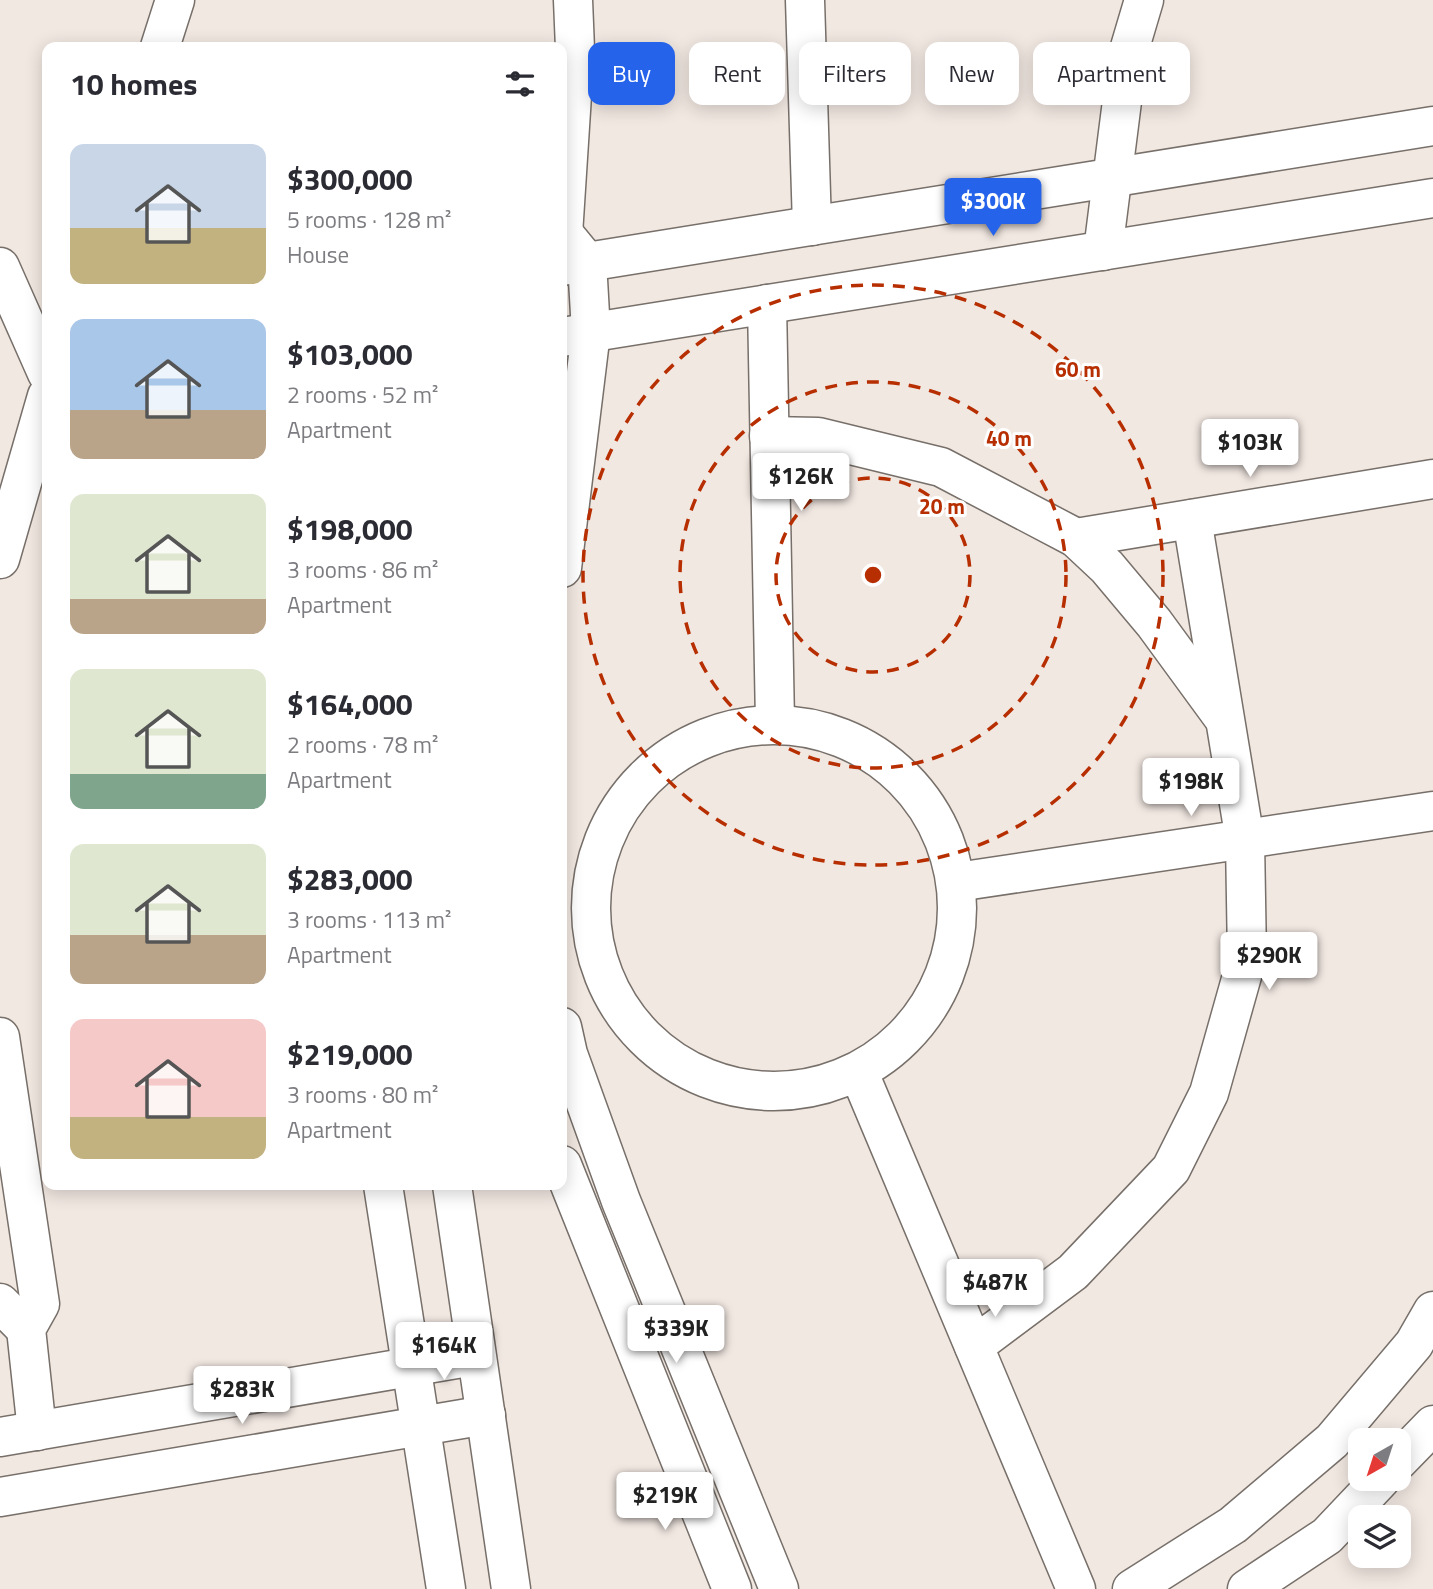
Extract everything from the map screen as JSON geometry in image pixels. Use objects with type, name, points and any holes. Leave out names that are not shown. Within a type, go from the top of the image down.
[{"type":"street","points":[[162,42],[175,0]]},
{"type":"street","points":[[567,484],[576,334],[569,253],[575,49],[573,0]]},
{"type":"street","points":[[1103,251],[1128,54],[1144,0]]},
{"type":"street","points":[[806,4],[812,226]]},
{"type":"street","points":[[569,253],[812,226],[1433,126]]},
{"type":"street","points":[[576,334],[1103,251],[1432,203]]},
{"type":"street","points":[[0,267],[42,362]]},
{"type":"street","points":[[767,304],[775,722]]},
{"type":"street","points":[[0,559],[39,448],[42,428]]},
{"type":"street","points":[[769,436],[818,437],[941,467],[1076,538],[1107,566],[1154,623],[1226,720]]},
{"type":"street","points":[[1076,538],[1433,478]]},
{"type":"street","points":[[975,1346],[1073,1272],[1171,1169],[1209,1093],[1247,958],[1245,840],[1192,519]]},
{"type":"street","points":[[775,722],[835,733],[889,763],[930,809],[954,865],[957,882],[958,926],[943,985],[908,1036],[859,1073],[788,1093],[714,1083],[650,1045],[606,986],[589,914],[601,841],[641,778],[702,737],[775,722]]},
{"type":"street","points":[[957,882],[1433,811]]},
{"type":"street","points":[[0,1037],[40,1304],[13,1316],[18,1434],[474,1356]]},
{"type":"street","points":[[567,1050],[621,1201],[779,1589]]},
{"type":"street","points":[[859,1073],[1076,1589]]},
{"type":"street","points":[[567,1177],[685,1466],[732,1589]]},
{"type":"street","points":[[384,1190],[446,1589]]},
{"type":"street","points":[[453,1190],[474,1356],[486,1415],[511,1589]]},
{"type":"street","points":[[1132,1589],[1233,1525],[1332,1441],[1414,1344],[1433,1311]]},
{"type":"street","points":[[0,1497],[486,1415]]},
{"type":"street","points":[[1411,1447],[1433,1424]]},
{"type":"street","points":[[685,1466],[704,1589]]},
{"type":"street","points":[[1247,1589],[1327,1536],[1370,1491]]}]
